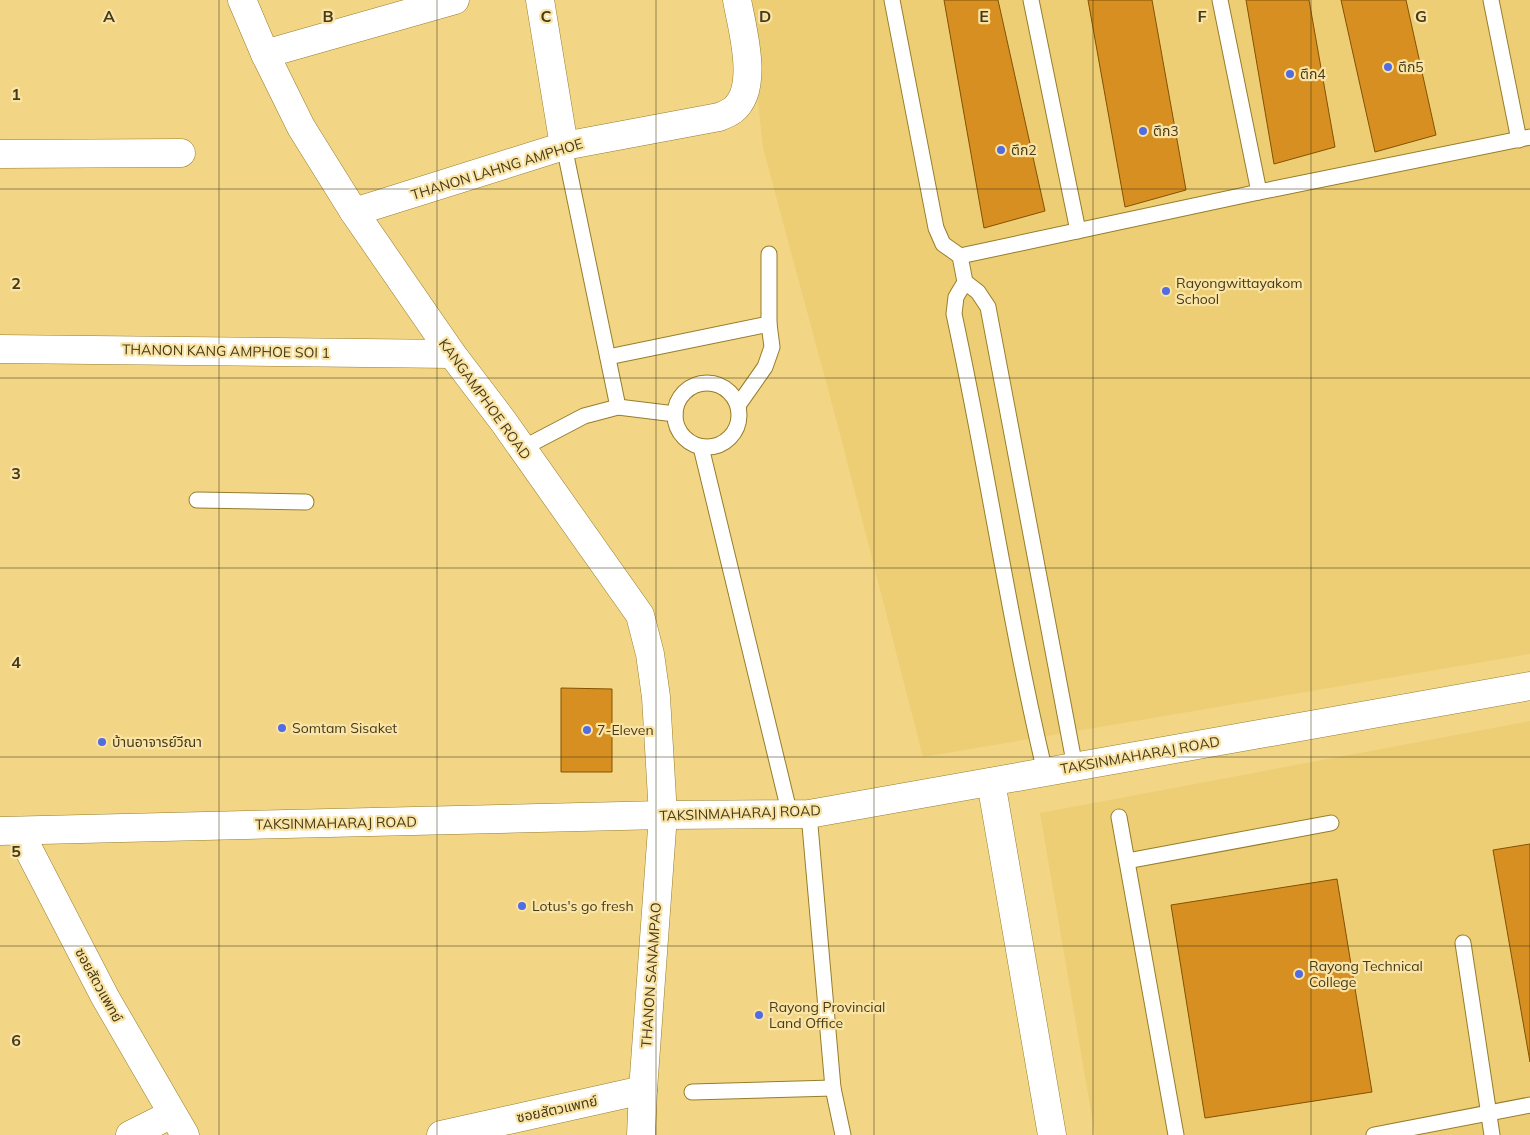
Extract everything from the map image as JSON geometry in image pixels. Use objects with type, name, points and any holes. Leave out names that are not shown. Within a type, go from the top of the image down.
[{"type":"street","name":"KANGAMPHOE ROAD","points":[[242,0],[265,54],[312,146],[354,212],[452,354],[640,615],[650,654],[656,697],[660,791],[663,815]]},
{"type":"street","points":[[265,54],[455,0]]},
{"type":"street","points":[[540,0],[564,146]]},
{"type":"street","name":"THANON LAHNG AMPHOE","points":[[354,212],[564,146],[719,117],[734,109],[745,91],[748,73],[738,0]]},
{"type":"street","points":[[0,154],[181,153]]},
{"type":"street","name":"THANON KANG AMPHOE SOI 1","points":[[0,348],[452,354]]},
{"type":"street","name":"TAKSINMAHARAJ ROAD","points":[[10,831],[663,815],[800,814],[1530,686]]},
{"type":"street","points":[[991,782],[1052,1135]]},
{"type":"street","name":"THANON SANAMPAO","points":[[641,1135],[663,815]]},
{"type":"street","name":"ซอยสัตวแพทย์","points":[[10,831],[178,1125]]},
{"type":"street","name":"ซอยสัตวแพทย์","points":[[441,1135],[643,1090]]},
{"type":"street","points":[[130,1135],[178,1125]]},
{"type":"lane","points":[[892,0],[936,228],[943,244],[960,256],[965,282],[978,292],[988,307],[1075,766]]},
{"type":"lane","points":[[1031,0],[1078,231]]},
{"type":"lane","points":[[1220,0],[1259,192]]},
{"type":"lane","points":[[960,256],[1259,192],[1525,138],[1491,0]]},
{"type":"lane","points":[[564,146],[618,407]]},
{"type":"lane","points":[[738,404],[765,367],[772,347],[769,324],[769,254]]},
{"type":"lane","points":[[965,282],[956,297],[954,314],[990,493],[1026,690],[1045,772]]},
{"type":"lane","points":[[608,357],[769,324]]},
{"type":"lane","points":[[702,382],[714,382],[724,386],[733,394],[738,404],[740,415],[738,426],[732,436],[724,443],[713,447],[701,447],[682,435],[676,425],[675,414],[677,403],[683,393],[691,386],[702,382]]},
{"type":"lane","points":[[522,449],[584,416],[618,407],[675,414]]},
{"type":"lane","points":[[701,447],[800,814],[833,1088],[844,1135]]},
{"type":"lane","points":[[197,500],[306,502]]},
{"type":"lane","points":[[1120,818],[1176,1135]]},
{"type":"lane","points":[[1127,861],[1331,823]]},
{"type":"lane","points":[[1464,943],[1492,1135]]},
{"type":"lane","points":[[692,1092],[833,1088]]},
{"type":"lane","points":[[1374,1135],[1530,1105]]},
{"type":"shaded area","name":"Rayongwittayakom School","points":[[747,0],[1530,0],[1530,654],[923,757],[840,434],[763,148]]},
{"type":"shaded area","name":"Rayong Technical College","points":[[1530,721],[1530,1135],[1095,1135],[1040,813]]},
{"type":"building","name":"ตึก2","points":[[944,0],[998,0],[1045,211],[984,228]]},
{"type":"building","name":"ตึก3","points":[[1088,0],[1152,0],[1186,190],[1125,207]]},
{"type":"building","name":"ตึก4","points":[[1246,0],[1309,0],[1335,147],[1274,164]]},
{"type":"building","name":"ตึก5","points":[[1341,0],[1406,0],[1436,135],[1375,152]]},
{"type":"building","name":"7-Eleven","points":[[561,688],[612,689],[612,772],[561,772]]},
{"type":"building","points":[[1530,844],[1530,1062],[1493,850]]},
{"type":"building","points":[[1337,879],[1372,1092],[1205,1118],[1171,905]]},
{"type":"place","name":"ตึก5","points":[[1388,67]]},
{"type":"place","name":"ตึก4","points":[[1290,74]]},
{"type":"place","name":"ตึก3","points":[[1143,131]]},
{"type":"place","name":"ตึก2","points":[[1001,150]]},
{"type":"place","name":"Rayongwittayakom School","points":[[1166,291]]},
{"type":"place","name":"Somtam Sisaket","points":[[282,728]]},
{"type":"place","name":"7-Eleven","points":[[587,730]]},
{"type":"place","name":"บ้านอาจารย์วีณา","points":[[102,742]]},
{"type":"place","name":"Lotus's go fresh","points":[[522,906]]},
{"type":"place","name":"Rayong Technical College","points":[[1299,974]]},
{"type":"place","name":"Rayong Provincial Land Office","points":[[759,1015]]}]
